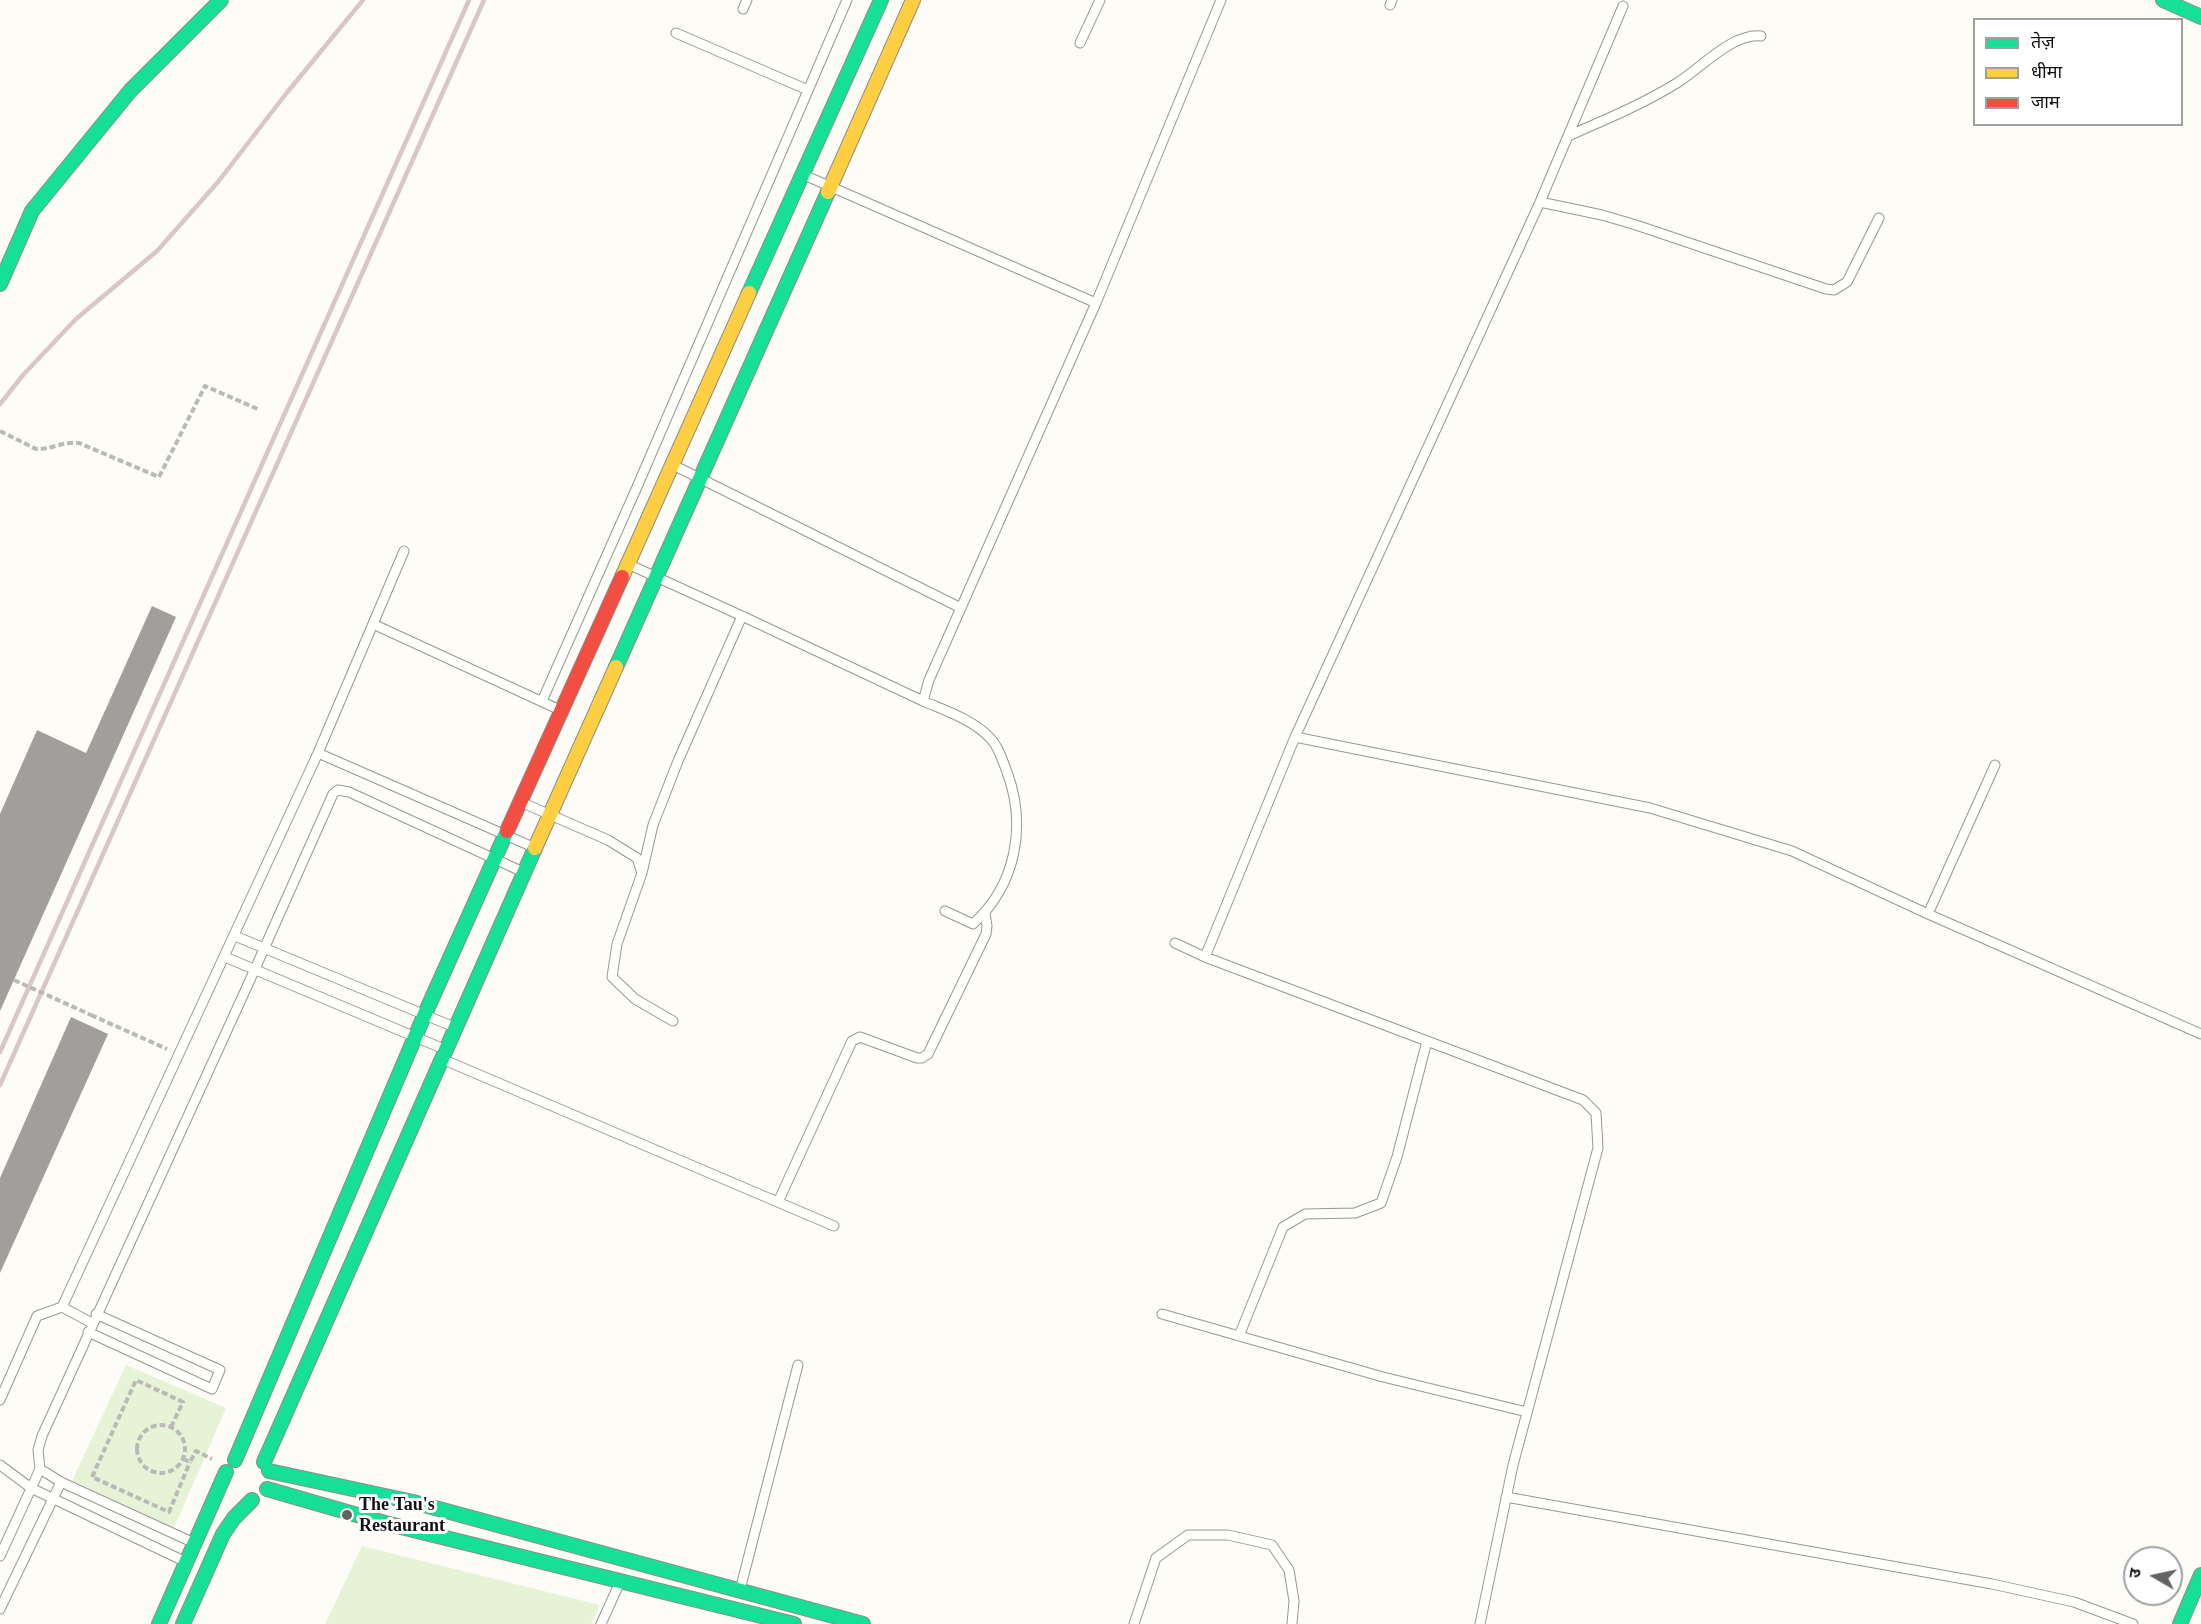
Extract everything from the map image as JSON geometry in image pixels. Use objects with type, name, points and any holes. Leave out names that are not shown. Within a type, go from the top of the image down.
[{"type":"street","points":[[0,284],[32,211],[130,91],[220,0]]},
{"type":"street","points":[[159,1624],[230,1466],[424,1016],[881,0]]},
{"type":"street","points":[[266,1467],[443,1054],[913,0]]},
{"type":"street","points":[[2163,0],[2201,17]]},
{"type":"street","points":[[183,1624],[223,1534],[234,1518],[267,1489],[270,1480],[266,1467],[256,1457],[247,1455],[230,1466],[225,1481],[234,1497],[252,1500]]},
{"type":"street","points":[[266,1467],[413,1502],[862,1624]]},
{"type":"street","points":[[267,1489],[384,1523],[794,1624]]},
{"type":"street","points":[[2180,1624],[2201,1575]]},
{"type":"lane","points":[[542,701],[642,477],[848,0]]},
{"type":"lane","points":[[1080,43],[1100,0]]},
{"type":"lane","points":[[923,701],[929,680],[1096,303],[1221,0]]},
{"type":"lane","points":[[1205,957],[1295,737],[1540,202],[1623,6]]},
{"type":"lane","points":[[676,33],[808,90]]},
{"type":"lane","points":[[1568,136],[1678,83],[1708,59],[1739,40],[1747,36],[1761,36]]},
{"type":"lane","points":[[803,174],[1096,303]]},
{"type":"lane","points":[[1540,202],[1602,215],[1636,225],[1834,290],[1847,282],[1879,218]]},
{"type":"lane","points":[[672,465],[961,608]]},
{"type":"lane","points":[[0,1401],[37,1316],[62,1307],[318,753],[404,551]]},
{"type":"lane","points":[[628,564],[963,718],[992,739],[1013,788],[1017,831],[1012,867],[989,909],[973,924],[945,911]]},
{"type":"lane","points":[[673,1021],[635,999],[612,977],[618,944],[642,873],[653,825],[674,771],[742,616]]},
{"type":"lane","points":[[373,624],[562,711]]},
{"type":"lane","points":[[1295,737],[1650,808],[1792,851],[1928,914],[2201,1034]]},
{"type":"lane","points":[[318,753],[534,848]]},
{"type":"lane","points":[[1928,914],[1995,765]]},
{"type":"lane","points":[[0,1556],[40,1469],[38,1450],[42,1436],[333,794],[338,790],[349,792],[524,872]]},
{"type":"lane","points":[[521,802],[608,840],[629,852],[637,858],[642,873]]},
{"type":"lane","points":[[778,1202],[852,1041],[860,1037],[917,1058],[928,1054],[986,934],[985,913]]},
{"type":"lane","points":[[235,936],[455,1028]]},
{"type":"lane","points":[[1175,943],[1205,957],[1583,1100],[1596,1113],[1598,1149],[1527,1412],[1506,1497],[1480,1624]]},
{"type":"lane","points":[[225,957],[416,1037],[443,1054],[834,1226]]},
{"type":"lane","points":[[1239,1336],[1282,1227],[1305,1214],[1355,1213],[1381,1203],[1397,1157],[1427,1041]]},
{"type":"lane","points":[[62,1307],[212,1389],[220,1370],[92,1323]]},
{"type":"lane","points":[[1162,1314],[1383,1377],[1527,1412]]},
{"type":"lane","points":[[740,1591],[798,1365]]},
{"type":"lane","points":[[0,1465],[31,1488],[186,1562]]},
{"type":"lane","points":[[40,1469],[61,1482],[195,1543]]},
{"type":"lane","points":[[0,1609],[61,1482]]},
{"type":"lane","points":[[1506,1497],[1992,1584],[2074,1602],[2133,1624]]},
{"type":"lane","points":[[1134,1624],[1156,1558],[1188,1535],[1228,1535],[1272,1545],[1289,1570],[1294,1601],[1292,1624]]},
{"type":"lane","points":[[601,1624],[628,1560]]},
{"type":"path","points":[[0,431],[42,450],[64,443],[79,443],[159,477],[205,386],[261,410]]},
{"type":"path","points":[[14,980],[179,1054]]},
{"type":"path","points":[[171,1427],[183,1401],[136,1380],[92,1477],[169,1512],[196,1451],[230,1466]]},
{"type":"path","points":[[158,1426],[171,1427],[179,1433],[183,1440],[185,1448],[183,1459],[175,1469],[160,1473],[153,1472],[141,1462],[138,1447],[144,1433],[158,1426]]},
{"type":"path","points":[[183,1459],[190,1462]]},
{"type":"green space","points":[[126,1365],[226,1408],[174,1528],[72,1481]]},
{"type":"green space","points":[[362,1546],[600,1605],[591,1624],[325,1624]]},
{"type":"building","points":[[152,606],[176,617],[0,1011],[0,814],[37,730],[86,753]]},
{"type":"building","points":[[71,1017],[108,1034],[0,1273],[0,1178]]},
{"type":"railway","points":[[0,404],[23,375],[76,319],[157,251],[218,182],[285,95],[363,0]]},
{"type":"railway","points":[[0,1052],[469,0]]},
{"type":"railway","points":[[0,1085],[484,0]]},
{"type":"traffic: fast","points":[[0,284],[32,211],[130,91],[221,0]]},
{"type":"traffic: fast","points":[[749,293],[881,0]]},
{"type":"traffic: fast","points":[[2163,0],[2201,17]]},
{"type":"traffic: fast","points":[[616,667],[828,192]]},
{"type":"traffic: fast","points":[[235,1460],[424,1016],[507,831]]},
{"type":"traffic: fast","points":[[264,1462],[535,848]]},
{"type":"traffic: fast","points":[[269,1471],[413,1502],[863,1624]]},
{"type":"traffic: fast","points":[[159,1624],[226,1472]]},
{"type":"traffic: fast","points":[[267,1489],[385,1523],[794,1624]]},
{"type":"traffic: fast","points":[[183,1624],[223,1534],[234,1518],[252,1500]]},
{"type":"traffic: fast","points":[[2180,1624],[2201,1575]]},
{"type":"traffic: slow","points":[[828,192],[913,0]]},
{"type":"traffic: slow","points":[[622,577],[749,293]]},
{"type":"traffic: slow","points":[[535,848],[616,667]]},
{"type":"traffic: jam","points":[[507,831],[622,577]]},
{"type":"place","name":"The Tau's Restaurant","points":[[347,1515]]}]
